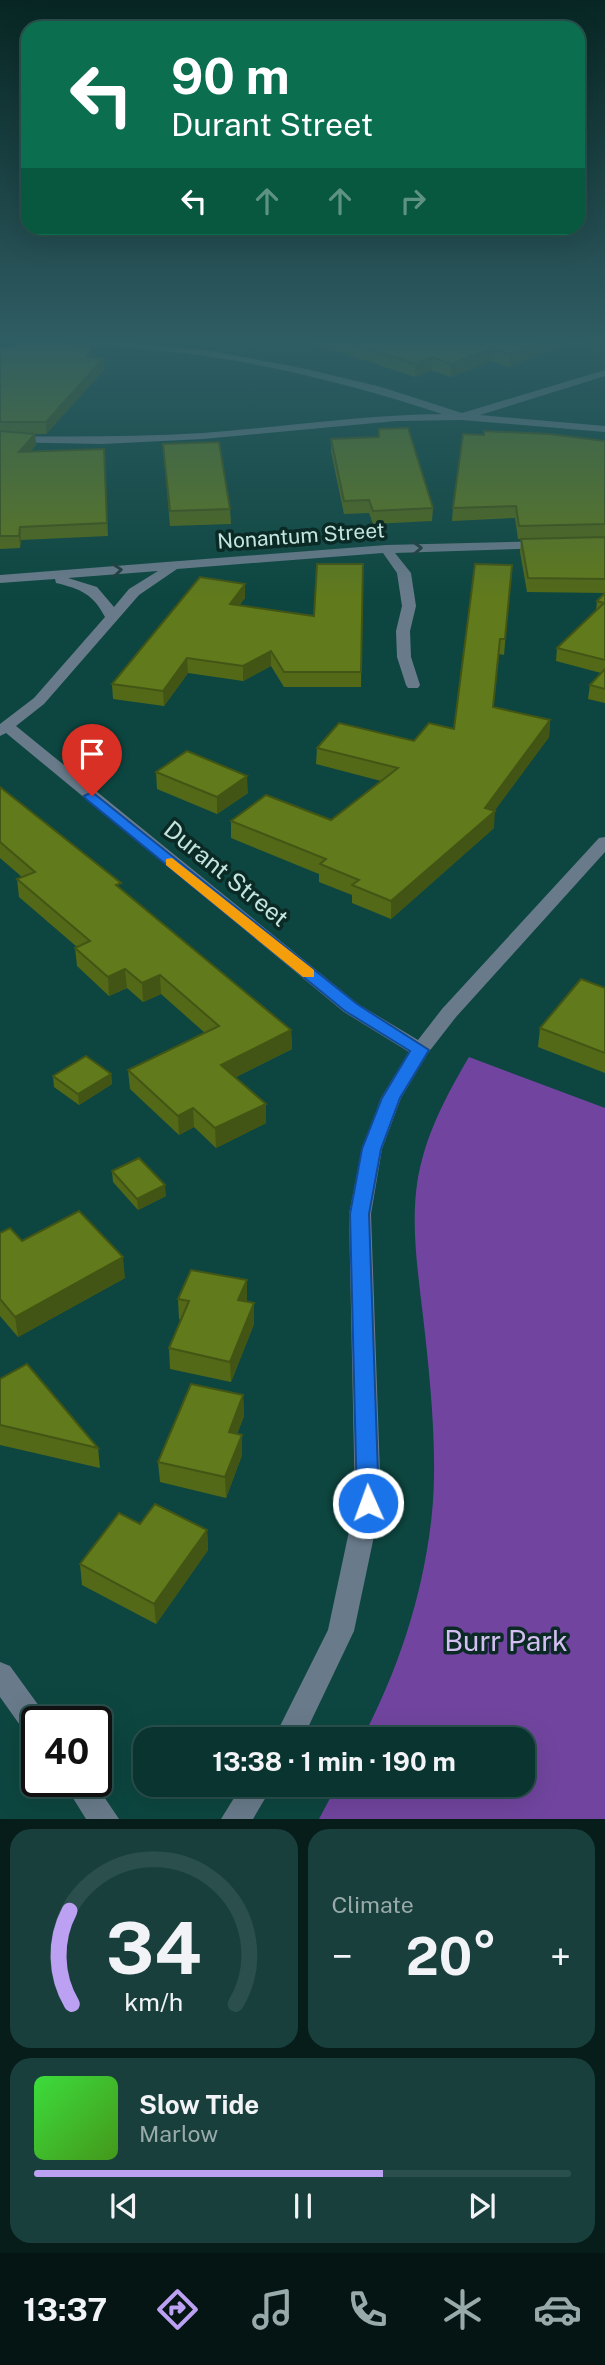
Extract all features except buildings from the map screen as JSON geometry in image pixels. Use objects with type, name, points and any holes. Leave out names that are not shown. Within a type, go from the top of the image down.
[{"type":"street","points":[[0,439],[102,441],[203,436],[301,427]]},
{"type":"street","points":[[580,427],[605,429]]},
{"type":"street","name":"Nonantum Street","points":[[0,579],[386,549],[564,544]]},
{"type":"street","points":[[386,549],[404,573],[409,606],[403,631],[404,657],[414,685]]},
{"type":"street","points":[[4,729],[39,701],[111,615],[134,592],[177,565]]},
{"type":"street","points":[[47,577],[85,586],[103,596],[111,615]]},
{"type":"street","name":"Durant Street","points":[[4,729],[351,1007],[420,1050]]},
{"type":"street","points":[[293,1727],[341,1631],[368,1503],[360,1214],[372,1149],[391,1098],[420,1050],[449,1013],[605,842]]},
{"type":"street","points":[[0,1675],[22,1706]]},
{"type":"street","points":[[88,1797],[104,1819]]},
{"type":"street","points":[[236,1819],[251,1797]]},
{"type":"green space","name":"Burr Park","points":[[469,1057],[605,1108],[605,1819],[319,1819],[331,1797],[535,1797],[535,1727],[368,1727],[408,1629],[423,1572],[432,1513],[434,1440],[416,1250],[415,1200],[420,1167],[430,1133]]},
{"type":"slow traffic","points":[[172,862],[308,973]]},
{"type":"route","points":[[92,796],[351,1007],[420,1050],[391,1098],[372,1149],[360,1214],[368,1503]]}]
